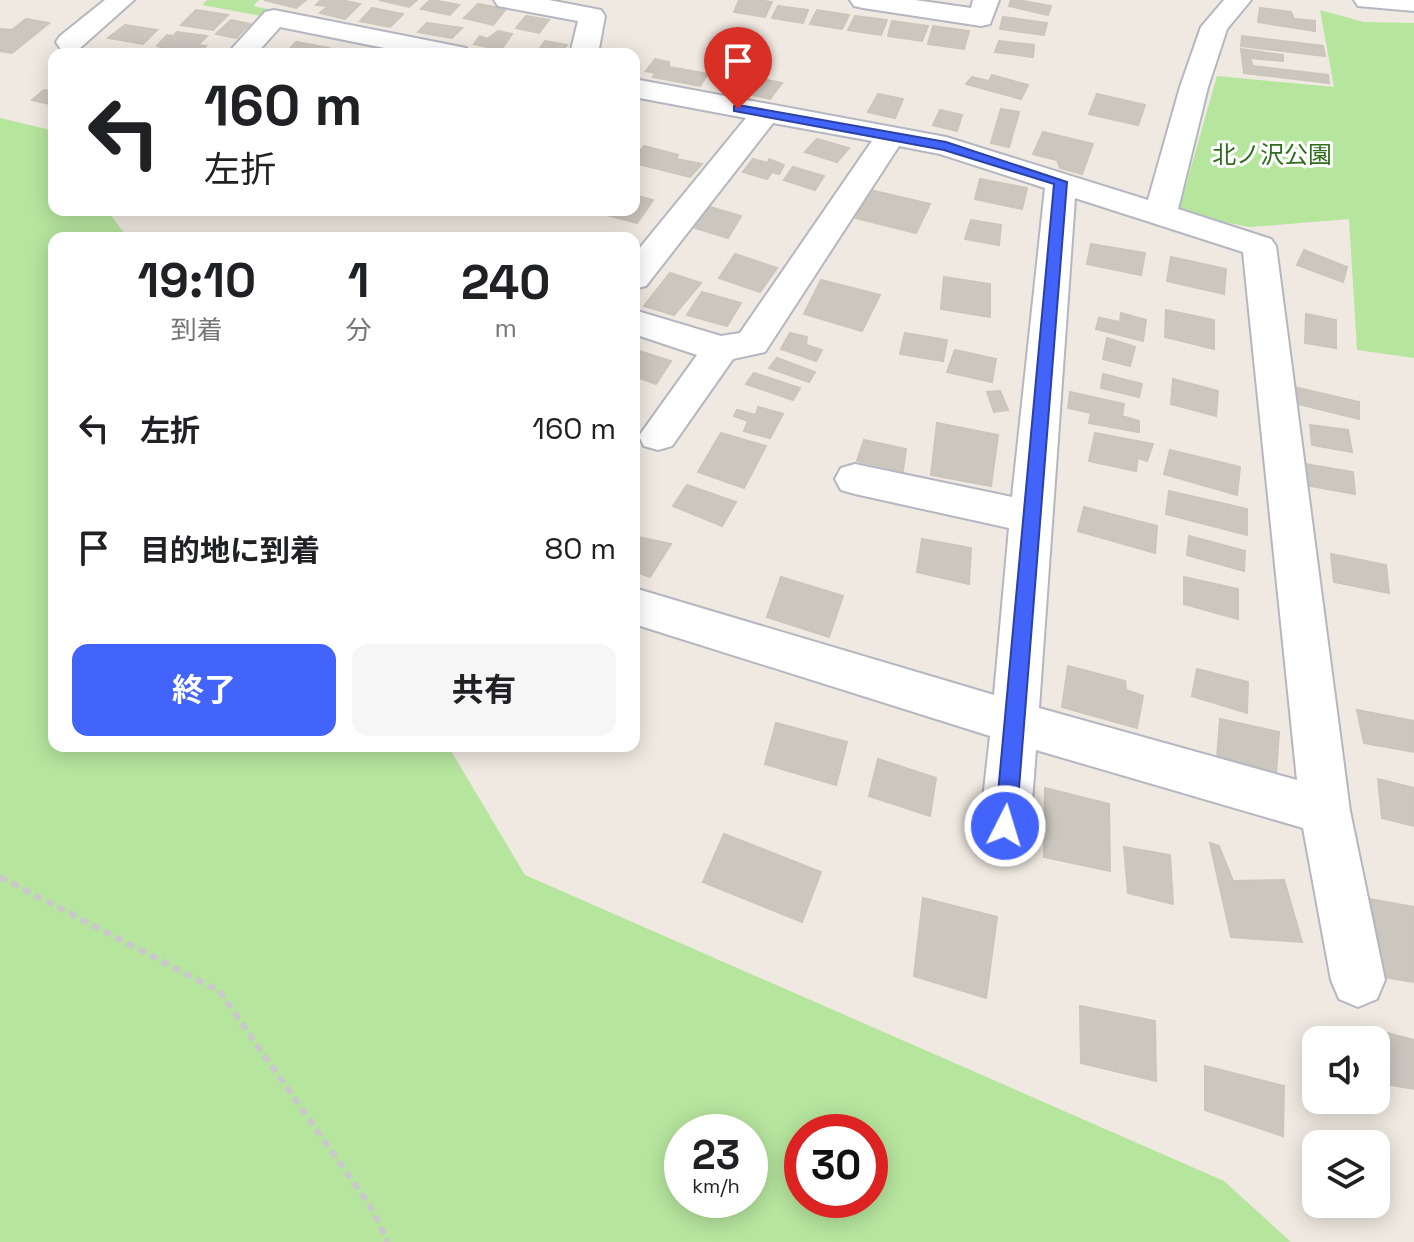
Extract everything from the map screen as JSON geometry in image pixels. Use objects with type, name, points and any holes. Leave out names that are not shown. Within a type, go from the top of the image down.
[{"type":"street","points":[[70,42],[121,0]]},
{"type":"street","points":[[507,0],[592,16],[585,48]]},
{"type":"street","points":[[863,0],[981,18],[986,0]]},
{"type":"street","points":[[1160,215],[1194,87],[1214,27],[1238,0]]},
{"type":"street","points":[[1367,0],[1414,3]]},
{"type":"street","points":[[246,48],[274,18],[406,48]]},
{"type":"street","points":[[640,89],[946,146],[1259,246],[1325,811],[1358,980]]},
{"type":"street","points":[[640,270],[764,114]]},
{"type":"street","points":[[640,324],[721,349],[752,343],[890,137]]},
{"type":"street","points":[[1005,826],[1061,182]]},
{"type":"street","points":[[658,436],[721,349]]},
{"type":"street","points":[[855,479],[1030,517]]},
{"type":"street","points":[[640,608],[1015,723],[1325,811]]},
{"type":"path","points":[[0,877],[219,991],[370,1206],[388,1242]]},
{"type":"green space","points":[[207,0],[259,0],[253,6],[268,9],[261,16],[202,5]]},
{"type":"green space","name":"北ノ沢公園","points":[[1320,10],[1364,22],[1414,23],[1414,358],[1357,350],[1349,219],[1250,227],[1178,213],[1217,76],[1334,87]]},
{"type":"green space","points":[[0,118],[48,130],[48,216],[112,216],[124,232],[48,232],[48,752],[452,752],[525,875],[1224,1181],[1291,1242],[0,1242]]},
{"type":"building","points":[[264,0],[306,0],[296,8]]},
{"type":"building","points":[[321,0],[360,4],[345,19],[320,13],[328,6],[316,5]]},
{"type":"building","points":[[379,0],[417,0],[409,7]]},
{"type":"building","points":[[430,0],[459,5],[450,15],[421,9]]},
{"type":"building","points":[[739,0],[772,2],[765,17],[734,12]]},
{"type":"building","points":[[1011,0],[1051,6],[1048,15],[1009,6]]},
{"type":"building","points":[[478,4],[506,9],[493,25],[464,18]]},
{"type":"building","points":[[778,6],[808,10],[803,23],[772,18]]},
{"type":"building","points":[[372,8],[403,14],[390,27],[360,21]]},
{"type":"building","points":[[1260,8],[1291,12],[1294,19],[1315,21],[1315,31],[1258,22]]},
{"type":"building","points":[[196,10],[228,15],[213,30],[181,25]]},
{"type":"building","points":[[817,10],[849,15],[842,29],[810,24]]},
{"type":"building","points":[[526,16],[549,20],[539,33],[516,28]]},
{"type":"building","points":[[855,16],[887,20],[881,35],[848,30]]},
{"type":"building","points":[[1003,17],[1047,23],[1044,35],[1000,29]]},
{"type":"building","points":[[26,19],[49,23],[12,53],[0,51],[0,29],[12,30]]},
{"type":"building","points":[[231,20],[250,24],[236,38],[216,34]]},
{"type":"building","points":[[892,21],[928,26],[922,41],[888,36]]},
{"type":"building","points":[[427,23],[462,28],[452,38],[418,32]]},
{"type":"building","points":[[125,25],[157,30],[143,44],[108,38]]},
{"type":"building","points":[[933,26],[969,31],[964,49],[928,44]]},
{"type":"building","points":[[498,31],[512,34],[502,48],[474,44],[480,36],[487,39]]},
{"type":"building","points":[[177,32],[207,36],[198,45],[206,46],[157,46],[167,35],[173,36]]},
{"type":"building","points":[[1242,36],[1323,46],[1325,56],[1241,46]]},
{"type":"building","points":[[545,41],[567,45],[565,48],[540,48]]},
{"type":"building","points":[[999,41],[1034,45],[1033,57],[995,52]]},
{"type":"building","points":[[296,42],[329,48],[290,48]]},
{"type":"building","points":[[1241,49],[1283,55],[1283,61],[1250,58],[1253,66],[1328,75],[1329,83],[1244,73]]},
{"type":"building","points":[[655,59],[669,62],[669,67],[708,74],[700,86],[653,77],[655,73],[646,71]]},
{"type":"building","points":[[737,74],[782,83],[770,99],[727,89]]},
{"type":"building","points":[[992,75],[1028,85],[1021,99],[966,84],[972,77],[989,81]]},
{"type":"building","points":[[44,90],[48,91],[48,104],[32,100]]},
{"type":"building","points":[[878,94],[903,99],[895,118],[868,112]]},
{"type":"building","points":[[1097,94],[1145,105],[1138,125],[1089,114]]},
{"type":"building","points":[[1001,109],[1019,112],[1009,147],[991,143]]},
{"type":"building","points":[[940,110],[962,115],[957,131],[933,125]]},
{"type":"building","points":[[1043,132],[1093,144],[1082,174],[1060,168],[1057,160],[1033,154]]},
{"type":"building","points":[[817,139],[849,148],[837,162],[805,152]]},
{"type":"building","points":[[644,146],[678,155],[676,159],[702,164],[690,177],[640,164],[640,151]]},
{"type":"building","points":[[753,159],[768,163],[769,159],[784,165],[779,174],[772,172],[767,179],[743,172]]},
{"type":"building","points":[[793,167],[824,176],[815,190],[784,180]]},
{"type":"building","points":[[980,179],[1027,188],[1022,209],[975,199]]},
{"type":"building","points":[[870,190],[930,204],[916,233],[856,218]]},
{"type":"building","points":[[640,197],[653,200],[637,223],[611,216],[640,216]]},
{"type":"building","points":[[710,207],[741,216],[728,238],[695,228]]},
{"type":"building","points":[[971,220],[1001,225],[999,245],[965,239]]},
{"type":"building","points":[[1091,244],[1145,253],[1141,275],[1087,264]]},
{"type":"building","points":[[1304,250],[1347,267],[1343,282],[1297,265]]},
{"type":"building","points":[[735,254],[777,268],[760,292],[719,278]]},
{"type":"building","points":[[1171,257],[1226,269],[1224,294],[1167,281]]},
{"type":"building","points":[[670,273],[701,283],[674,315],[644,306]]},
{"type":"building","points":[[944,277],[990,284],[990,317],[941,309]]},
{"type":"building","points":[[821,280],[880,295],[862,331],[804,314]]},
{"type":"building","points":[[702,292],[741,303],[727,326],[687,315]]},
{"type":"building","points":[[1166,310],[1214,320],[1214,349],[1165,337]]},
{"type":"building","points":[[1121,313],[1146,320],[1143,341],[1096,329],[1099,318],[1120,322]]},
{"type":"building","points":[[1306,314],[1336,320],[1336,348],[1305,343]]},
{"type":"building","points":[[790,333],[807,337],[806,345],[822,350],[816,361],[781,349]]},
{"type":"building","points":[[905,333],[947,340],[943,361],[900,354]]},
{"type":"building","points":[[1107,338],[1135,347],[1130,366],[1103,359]]},
{"type":"building","points":[[955,350],[996,359],[992,382],[947,372]]},
{"type":"building","points":[[640,351],[671,361],[656,384],[640,378]]},
{"type":"building","points":[[777,358],[815,372],[809,382],[769,368]]},
{"type":"building","points":[[754,373],[800,388],[793,400],[746,384]]},
{"type":"building","points":[[1103,374],[1142,384],[1139,397],[1101,388]]},
{"type":"building","points":[[1173,379],[1218,391],[1216,416],[1171,404]]},
{"type":"building","points":[[1294,387],[1359,402],[1359,419],[1294,403]]},
{"type":"building","points":[[1000,391],[1008,410],[994,412],[987,392]]},
{"type":"building","points":[[1070,392],[1124,404],[1122,416],[1139,421],[1139,432],[1089,423],[1091,413],[1068,408]]},
{"type":"building","points":[[758,407],[783,414],[770,438],[744,431],[748,421],[734,416],[737,410],[756,415]]},
{"type":"building","points":[[937,423],[998,435],[991,486],[931,475]]},
{"type":"building","points":[[1310,425],[1348,430],[1352,452],[1312,445]]},
{"type":"building","points":[[721,433],[766,446],[744,488],[698,472]]},
{"type":"building","points":[[1095,433],[1153,444],[1147,461],[1138,458],[1136,471],[1089,461]]},
{"type":"building","points":[[864,440],[906,449],[903,471],[857,461]]},
{"type":"building","points":[[1170,450],[1240,467],[1237,495],[1164,474]]},
{"type":"building","points":[[1305,464],[1353,472],[1355,494],[1305,485]]},
{"type":"building","points":[[687,485],[736,502],[722,526],[673,506]]},
{"type":"building","points":[[1169,491],[1247,509],[1247,535],[1166,514]]},
{"type":"building","points":[[1084,507],[1157,526],[1155,553],[1078,531]]},
{"type":"building","points":[[1189,536],[1245,551],[1244,571],[1187,555]]},
{"type":"building","points":[[640,537],[671,544],[650,577],[640,573]]},
{"type":"building","points":[[922,539],[971,548],[969,584],[917,572]]},
{"type":"building","points":[[1331,554],[1386,565],[1389,593],[1334,582]]},
{"type":"building","points":[[781,577],[843,596],[829,637],[767,617]]},
{"type":"building","points":[[1184,577],[1238,589],[1238,619],[1184,604]]},
{"type":"building","points":[[1068,666],[1125,681],[1126,690],[1143,696],[1137,728],[1062,707]]},
{"type":"building","points":[[1197,669],[1248,682],[1247,713],[1192,696]]},
{"type":"building","points":[[1357,710],[1414,721],[1414,752],[1364,743]]},
{"type":"building","points":[[1220,719],[1279,732],[1276,775],[1217,758]]},
{"type":"building","points":[[776,723],[847,742],[836,785],[765,764]]},
{"type":"building","points":[[878,759],[936,778],[930,816],[869,796]]},
{"type":"building","points":[[1378,779],[1414,788],[1414,826],[1382,818]]},
{"type":"building","points":[[1045,788],[1109,804],[1110,871],[1044,857]]},
{"type":"building","points":[[724,834],[821,872],[802,922],[703,882]]},
{"type":"building","points":[[1210,843],[1219,846],[1233,881],[1284,880],[1302,942],[1231,937]]},
{"type":"building","points":[[1124,847],[1170,855],[1173,904],[1128,893]]},
{"type":"building","points":[[923,898],[997,917],[986,998],[914,976]]},
{"type":"building","points":[[1364,898],[1414,907],[1414,982],[1376,976]]},
{"type":"building","points":[[1080,1006],[1155,1021],[1156,1081],[1081,1063]]},
{"type":"building","points":[[1390,1034],[1414,1040],[1414,1089],[1391,1085]]},
{"type":"building","points":[[1205,1066],[1284,1086],[1283,1136],[1205,1110]]},
{"type":"route","points":[[738,109],[946,146],[1061,182],[1005,826]]}]
